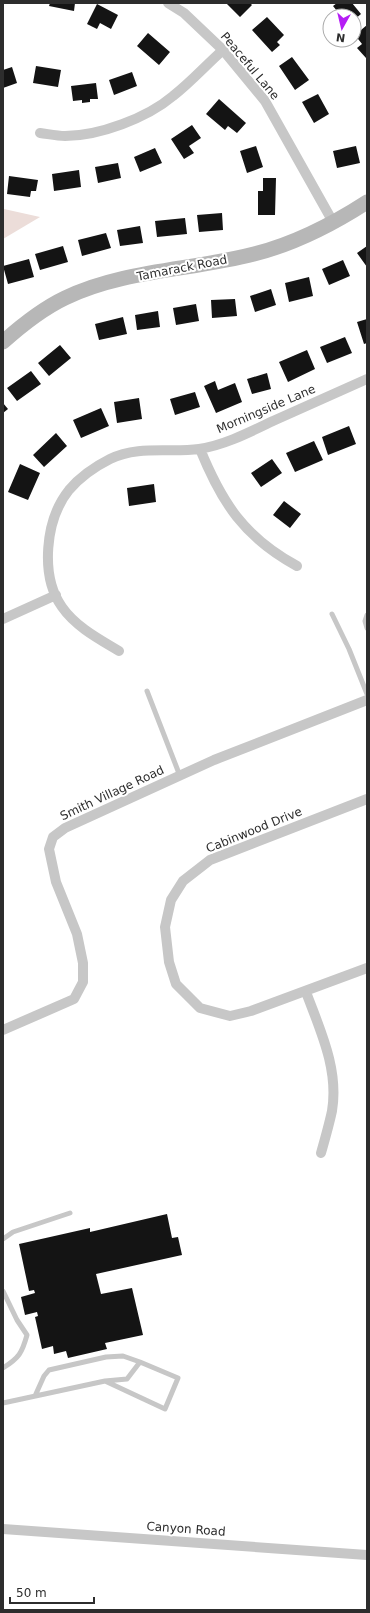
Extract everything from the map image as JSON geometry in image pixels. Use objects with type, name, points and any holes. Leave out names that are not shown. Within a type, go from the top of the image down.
[{"type":"street","name":"Peaceful Lane","points":[[168,3],[184,13],[223,50],[265,101],[333,222]]},
{"type":"street","points":[[40,133],[64,136],[84,134],[117,126],[138,117],[172,97],[223,50]]},
{"type":"street","name":"Tamarack Road","points":[[3,342],[26,322],[72,295],[115,280],[254,254],[287,243],[333,222],[367,202]]},
{"type":"street","name":"Morningside Lane","points":[[119,651],[87,632],[62,607],[50,582],[48,550],[53,520],[69,491],[88,471],[112,458],[143,450],[200,449],[238,437],[367,379]]},
{"type":"street","points":[[200,449],[212,480],[233,514],[260,542],[275,554],[297,566]]},
{"type":"street","points":[[3,619],[56,595]]},
{"type":"street","name":"Smith Village Road","points":[[3,1030],[74,999],[83,982],[83,963],[76,934],[56,882],[49,849],[53,837],[65,828],[214,760],[367,700]]},
{"type":"street","name":"Cabinwood Drive","points":[[367,799],[210,860],[183,881],[171,900],[165,927],[169,962],[176,984],[200,1008],[230,1016],[251,1011],[306,992],[367,968]]},
{"type":"street","points":[[306,992],[327,1047],[333,1079],[332,1110],[321,1153]]},
{"type":"street","name":"Canyon Road","points":[[3,1528],[367,1555]]},
{"type":"lane","points":[[332,614],[349,649],[367,694]]},
{"type":"lane","points":[[367,614],[365,621],[367,628]]},
{"type":"lane","points":[[147,690],[180,776]]},
{"type":"lane","points":[[3,1239],[13,1232],[70,1213]]},
{"type":"lane","points":[[3,1291],[16,1320],[27,1335],[24,1349],[17,1358],[3,1368]]},
{"type":"lane","points":[[35,1396],[44,1376],[49,1370],[106,1357],[123,1356],[178,1378],[165,1409],[105,1381]]},
{"type":"lane","points":[[3,1403],[105,1381],[127,1379],[140,1362]]},
{"type":"shaded area","points":[[3,208],[4,209],[40,217],[3,239]]},
{"type":"building","points":[[50,3],[75,3],[74,11],[49,6]]},
{"type":"building","points":[[226,3],[250,3],[252,5],[240,17]]},
{"type":"building","points":[[337,3],[352,3],[356,8],[335,8],[333,6]]},
{"type":"building","points":[[97,4],[118,15],[111,29],[100,23],[97,29],[87,24]]},
{"type":"building","points":[[267,17],[284,35],[277,42],[280,45],[272,52],[252,30]]},
{"type":"building","points":[[367,25],[366,58],[357,48],[362,48],[362,29]]},
{"type":"building","points":[[148,33],[170,52],[159,65],[137,46]]},
{"type":"building","points":[[292,57],[309,80],[295,90],[279,66]]},
{"type":"building","points":[[36,66],[61,70],[58,87],[33,83]]},
{"type":"building","points":[[12,67],[17,83],[3,88],[3,70]]},
{"type":"building","points":[[132,72],[137,86],[114,95],[109,80]]},
{"type":"building","points":[[96,83],[98,99],[90,99],[90,102],[82,103],[82,100],[73,101],[71,86]]},
{"type":"building","points":[[318,94],[329,114],[314,123],[302,102]]},
{"type":"building","points":[[219,99],[246,123],[237,133],[228,126],[225,130],[206,114]]},
{"type":"building","points":[[192,125],[201,138],[189,146],[194,153],[184,159],[171,139]]},
{"type":"building","points":[[256,146],[263,167],[247,173],[240,151]]},
{"type":"building","points":[[356,146],[360,163],[337,168],[333,151]]},
{"type":"building","points":[[155,148],[162,163],[140,172],[134,157]]},
{"type":"building","points":[[118,163],[121,178],[98,183],[95,167]]},
{"type":"building","points":[[79,170],[81,187],[54,191],[52,174]]},
{"type":"building","points":[[9,176],[38,180],[36,191],[31,191],[30,197],[7,194]]},
{"type":"building","points":[[263,178],[276,178],[275,215],[258,215],[258,191],[263,191]]},
{"type":"building","points":[[222,213],[223,230],[199,232],[197,215]]},
{"type":"building","points":[[185,218],[187,234],[157,237],[155,221]]},
{"type":"building","points":[[140,226],[143,243],[120,246],[117,230]]},
{"type":"building","points":[[106,233],[111,248],[82,256],[78,240]]},
{"type":"building","points":[[63,246],[68,262],[40,270],[35,254]]},
{"type":"building","points":[[367,246],[367,267],[357,253]]},
{"type":"building","points":[[29,259],[34,277],[8,284],[3,266]]},
{"type":"building","points":[[343,260],[350,276],[329,285],[322,269]]},
{"type":"building","points":[[309,277],[313,296],[289,302],[285,283]]},
{"type":"building","points":[[271,289],[276,305],[255,312],[250,296]]},
{"type":"building","points":[[235,299],[237,316],[212,318],[211,300]]},
{"type":"building","points":[[196,304],[199,321],[176,325],[173,308]]},
{"type":"building","points":[[158,311],[160,327],[137,330],[135,315]]},
{"type":"building","points":[[123,317],[127,334],[99,340],[95,324]]},
{"type":"building","points":[[367,319],[367,343],[364,344],[357,322]]},
{"type":"building","points":[[345,337],[352,353],[327,363],[320,347]]},
{"type":"building","points":[[60,345],[71,358],[49,376],[38,363]]},
{"type":"building","points":[[307,350],[315,369],[288,382],[279,362]]},
{"type":"building","points":[[31,371],[41,384],[17,401],[7,388]]},
{"type":"building","points":[[267,373],[271,389],[252,394],[247,379]]},
{"type":"building","points":[[215,381],[218,390],[235,383],[242,402],[216,413],[204,386]]},
{"type":"building","points":[[195,392],[200,407],[175,415],[170,399]]},
{"type":"building","points":[[139,398],[142,419],[117,423],[114,402]]},
{"type":"building","points":[[3,403],[8,409],[3,413]]},
{"type":"building","points":[[101,408],[109,426],[81,438],[73,420]]},
{"type":"building","points":[[349,426],[356,444],[328,455],[322,437]]},
{"type":"building","points":[[56,433],[67,446],[44,467],[33,455]]},
{"type":"building","points":[[314,441],[323,460],[295,472],[286,453]]},
{"type":"building","points":[[272,459],[282,473],[261,487],[251,473]]},
{"type":"building","points":[[20,464],[40,473],[28,500],[8,492]]},
{"type":"building","points":[[154,484],[156,502],[129,506],[127,488]]},
{"type":"building","points":[[284,501],[301,514],[290,528],[273,515]]},
{"type":"building","points":[[167,1214],[172,1238],[178,1237],[182,1255],[96,1274],[101,1294],[132,1288],[143,1335],[105,1343],[107,1349],[68,1358],[66,1351],[54,1354],[53,1346],[42,1349],[35,1317],[38,1316],[37,1312],[25,1315],[21,1297],[35,1293],[34,1290],[29,1291],[19,1244],[90,1228],[90,1232]]}]
